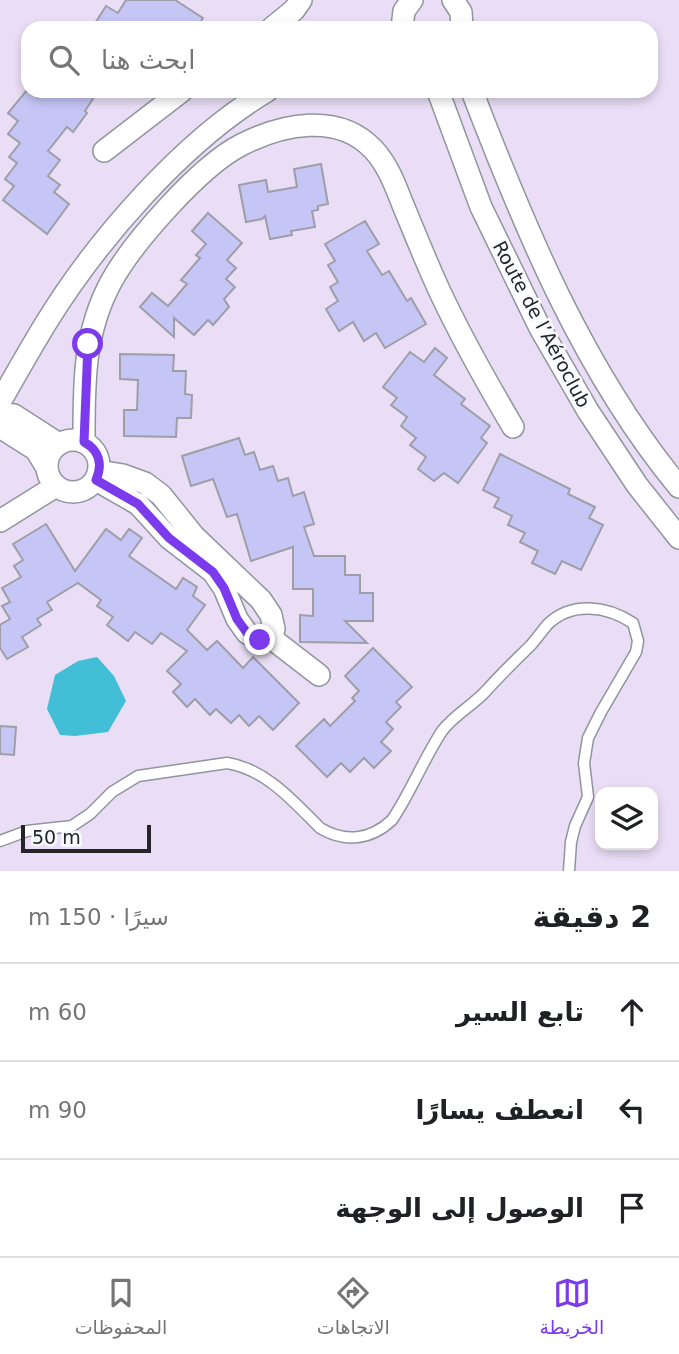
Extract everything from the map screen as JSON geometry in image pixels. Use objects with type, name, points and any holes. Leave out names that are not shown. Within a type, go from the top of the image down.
[{"type":"street","points":[[281,21],[301,0]]},
{"type":"street","points":[[453,0],[461,12],[462,21]]},
{"type":"street","points":[[394,21],[408,8]]},
{"type":"street","points":[[104,152],[173,98]]},
{"type":"street","points":[[0,402],[47,322],[95,253],[156,183],[210,132],[257,98]]},
{"type":"street","name":"Route de l’Aéroclub","points":[[441,98],[481,207],[540,328],[587,411],[637,485],[679,538]]},
{"type":"street","name":"Route de l’Aéroclub","points":[[475,98],[512,195],[568,313],[615,395],[663,468],[679,487]]},
{"type":"street","points":[[84,442],[88,344],[111,283],[134,247],[185,191],[240,146],[283,129],[312,125],[335,126],[355,134],[373,148],[389,169],[440,292],[476,364],[513,427]]},
{"type":"street","points":[[0,414],[14,415],[59,444]]},
{"type":"street","points":[[0,427],[36,450],[52,477],[73,492],[90,486],[98,476],[100,464],[95,450],[84,442],[67,440],[59,444],[50,454],[52,477]]},
{"type":"street","points":[[98,476],[123,475],[145,483],[161,495],[194,536],[261,600],[271,615],[274,629],[271,638]]},
{"type":"street","points":[[98,476],[138,504],[169,538],[213,572],[247,633],[260,640],[271,638],[319,675]]},
{"type":"street","points":[[0,521],[52,477]]},
{"type":"lane","points":[[0,841],[27,831],[72,825],[90,814],[112,792],[138,776],[227,763],[239,764],[265,777],[330,835],[345,838],[371,835],[392,820],[433,745],[458,714],[477,701],[550,623],[565,612],[594,609],[612,612],[633,623],[638,641],[636,652],[588,738],[584,763],[588,797],[575,826],[569,871]]},
{"type":"shaded area","points":[[0,0],[679,0],[679,871],[0,871]]},
{"type":"water","points":[[97,657],[114,676],[126,701],[108,732],[60,735],[47,709],[55,675],[78,661]]},
{"type":"building","points":[[126,0],[175,0],[203,18],[201,21],[96,21],[106,6],[118,13]]},
{"type":"building","points":[[21,97],[93,98],[85,111],[87,113],[73,132],[67,127],[48,151],[60,160],[48,176],[60,185],[54,192],[69,204],[47,234],[3,200],[14,186],[5,179],[17,163],[9,157],[20,143],[8,134],[18,121],[8,113]]},
{"type":"building","points":[[321,164],[328,204],[318,206],[318,210],[312,211],[315,227],[291,231],[292,235],[270,239],[265,216],[246,222],[239,185],[266,180],[268,192],[297,187],[294,169]]},
{"type":"building","points":[[208,213],[242,243],[227,260],[236,268],[226,279],[235,287],[224,299],[229,307],[213,325],[208,320],[194,335],[174,318],[174,337],[140,307],[152,293],[168,306],[187,284],[181,280],[200,258],[196,255],[206,244],[192,231]]},
{"type":"building","points":[[365,221],[379,244],[367,251],[382,275],[389,271],[407,301],[411,298],[426,324],[385,348],[376,333],[364,341],[353,322],[339,331],[326,309],[338,301],[330,287],[338,282],[328,265],[335,261],[325,244]]},
{"type":"building","points":[[435,348],[447,358],[434,375],[465,399],[461,404],[490,426],[481,438],[487,443],[458,483],[444,473],[434,481],[418,469],[426,457],[410,445],[416,438],[401,426],[407,417],[391,405],[397,398],[383,387],[410,352],[424,362]]},
{"type":"building","points":[[120,354],[174,355],[173,371],[186,371],[185,394],[192,395],[191,418],[177,418],[176,437],[124,436],[124,410],[137,410],[138,380],[120,379]]},
{"type":"building","points":[[239,438],[245,455],[254,452],[260,470],[273,466],[278,481],[288,478],[293,496],[304,492],[314,524],[304,527],[314,556],[345,556],[345,575],[360,575],[360,593],[373,593],[373,621],[345,621],[367,643],[300,642],[300,615],[313,616],[313,589],[293,589],[293,547],[251,561],[237,514],[227,517],[213,479],[191,486],[182,456]]},
{"type":"building","points":[[500,454],[570,489],[568,494],[595,507],[589,518],[603,525],[581,570],[562,561],[555,574],[532,563],[538,551],[520,542],[525,533],[508,525],[512,516],[494,507],[499,498],[483,490]]},
{"type":"building","points":[[46,524],[75,571],[106,529],[121,540],[129,529],[142,538],[129,556],[176,589],[183,578],[197,587],[193,596],[205,605],[187,630],[207,650],[217,641],[243,668],[253,657],[299,703],[273,730],[259,716],[249,726],[239,715],[231,723],[216,709],[210,715],[195,699],[187,707],[173,692],[181,684],[167,671],[187,651],[161,633],[152,644],[135,632],[128,641],[107,625],[113,617],[97,606],[101,600],[78,583],[47,602],[52,610],[37,619],[41,625],[22,637],[28,647],[7,659],[0,648],[0,625],[10,619],[2,606],[10,602],[2,588],[21,577],[14,566],[23,560],[13,544]]},
{"type":"building","points":[[373,648],[412,687],[396,702],[401,707],[386,722],[393,729],[381,742],[391,751],[374,768],[364,758],[350,772],[341,763],[327,777],[296,746],[324,719],[330,726],[355,701],[352,698],[359,691],[345,676]]},
{"type":"building","points":[[0,726],[16,727],[14,755],[0,754]]},
{"type":"route","points":[[88,344],[84,385],[84,442],[95,450],[98,457],[100,464],[96,480],[138,504],[169,538],[213,572],[224,588],[237,619],[247,633],[260,640]]}]
